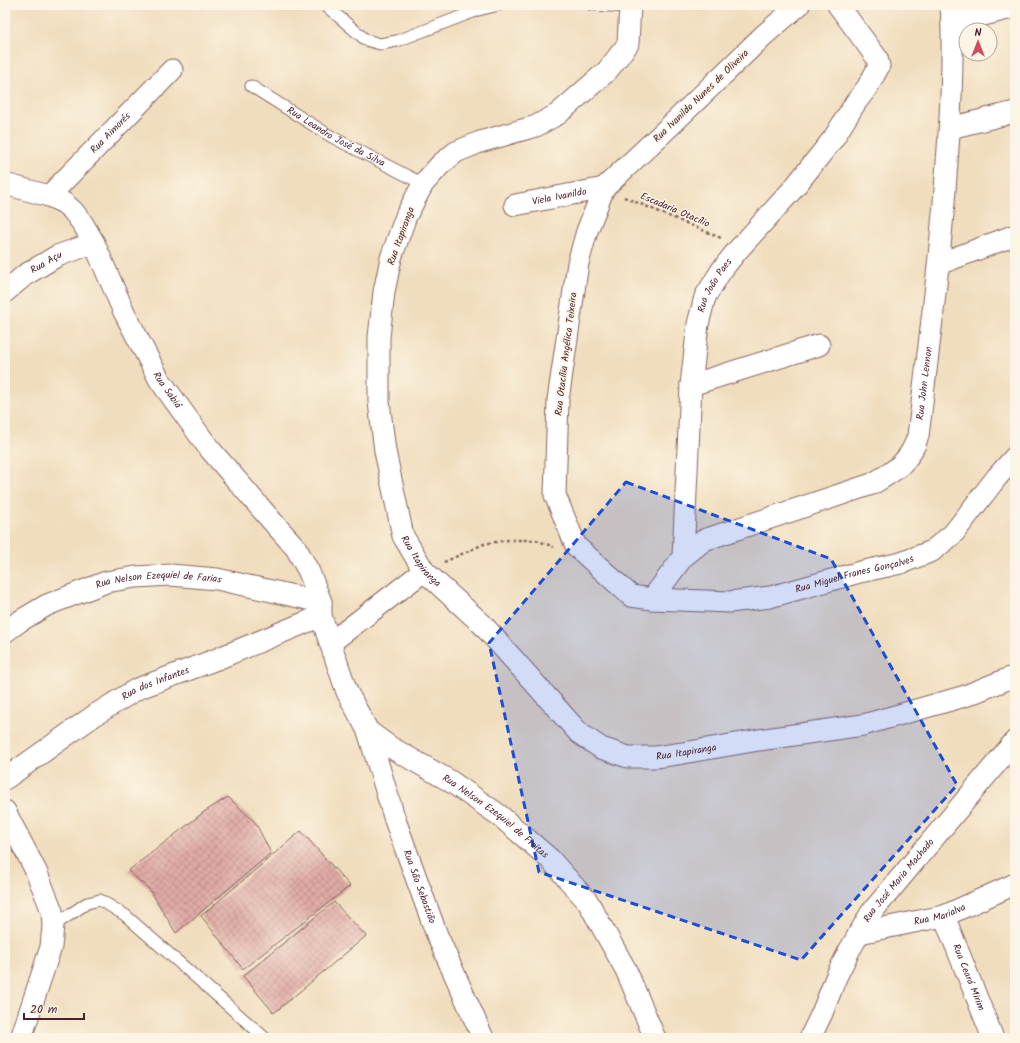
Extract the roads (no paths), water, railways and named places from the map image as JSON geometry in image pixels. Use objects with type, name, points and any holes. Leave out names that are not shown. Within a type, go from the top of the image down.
[{"type":"street","name":"Rua Ivanildo Nunes de Oliveira","points":[[604,188],[764,35],[799,5]]},
{"type":"street","name":"Rua João Paes","points":[[683,557],[691,385],[698,324],[706,297],[721,271],[793,189],[833,139],[880,66],[877,58],[838,5]]},
{"type":"street","name":"Rua Itapiranga","points":[[630,6],[628,44],[607,71],[558,114],[536,126],[480,142],[456,152],[441,164],[423,184],[406,216],[390,258],[384,292],[379,337],[379,402],[385,451],[404,536],[424,572],[482,624],[579,733],[601,748],[628,757],[683,753],[862,725],[965,696],[1015,676]]},
{"type":"street","points":[[952,14],[1015,7]]},
{"type":"street","name":"Rua John Lennon","points":[[652,599],[683,557],[704,540],[872,484],[903,463],[915,448],[918,436],[939,264],[952,91],[952,14]]},
{"type":"street","name":"Rua Aimorés","points":[[49,196],[172,70]]},
{"type":"street","points":[[950,128],[1015,112]]},
{"type":"street","name":"Rua Sabiá","points":[[5,184],[49,196],[64,203],[73,211],[83,224],[94,243],[124,312],[160,379],[208,447],[270,520],[296,548],[309,572],[321,609]]},
{"type":"street","name":"Viela Ivanildo","points":[[514,205],[604,188]]},
{"type":"street","name":"Rua Otacília Angélica Teixeira","points":[[604,188],[587,231],[578,263],[558,400],[555,495],[576,546],[632,596],[652,599]]},
{"type":"street","points":[[939,264],[1015,235]]},
{"type":"street","name":"Rua Açu","points":[[5,292],[25,275],[57,256],[94,243]]},
{"type":"street","points":[[691,385],[819,345]]},
{"type":"street","name":"Rua Miguel Franes Gonçalves","points":[[652,599],[730,602],[770,597],[860,572],[901,563],[932,551],[953,534],[997,477],[1015,457]]},
{"type":"street","points":[[330,643],[424,572]]},
{"type":"street","name":"Rua Nelson Ezequiel de Farias","points":[[5,632],[47,605],[106,582],[136,577],[171,576],[217,579],[321,609]]},
{"type":"street","name":"Rua Nelson Ezequiel de Freitas","points":[[321,609],[330,643],[347,692],[368,731],[390,747],[450,781],[499,815],[550,859],[588,902],[626,970],[655,1038]]},
{"type":"street","name":"Rua dos Infantes","points":[[5,779],[95,715],[137,689],[217,659],[321,609]]},
{"type":"street","name":"Rua São Sebastião","points":[[368,731],[394,820],[437,935],[483,1038]]},
{"type":"street","name":"Rua José Maria Machado","points":[[810,1038],[822,1014],[837,975],[871,913],[1015,741]]},
{"type":"street","points":[[5,811],[36,871],[52,911],[53,926],[51,947],[21,1038]]},
{"type":"street","name":"Rua Marialva","points":[[859,933],[944,916],[1015,884]]},
{"type":"street","name":"Rua Ceará Mirim","points":[[944,916],[993,1038]]},
{"type":"lane","points":[[325,5],[366,40],[380,44],[397,41],[478,10],[499,5]]},
{"type":"lane","points":[[592,5],[630,6]]},
{"type":"lane","name":"Rua Leandro José da Silva","points":[[251,86],[332,137],[423,184]]},
{"type":"lane","points":[[53,926],[87,903],[100,900],[125,915],[264,1038]]}]
